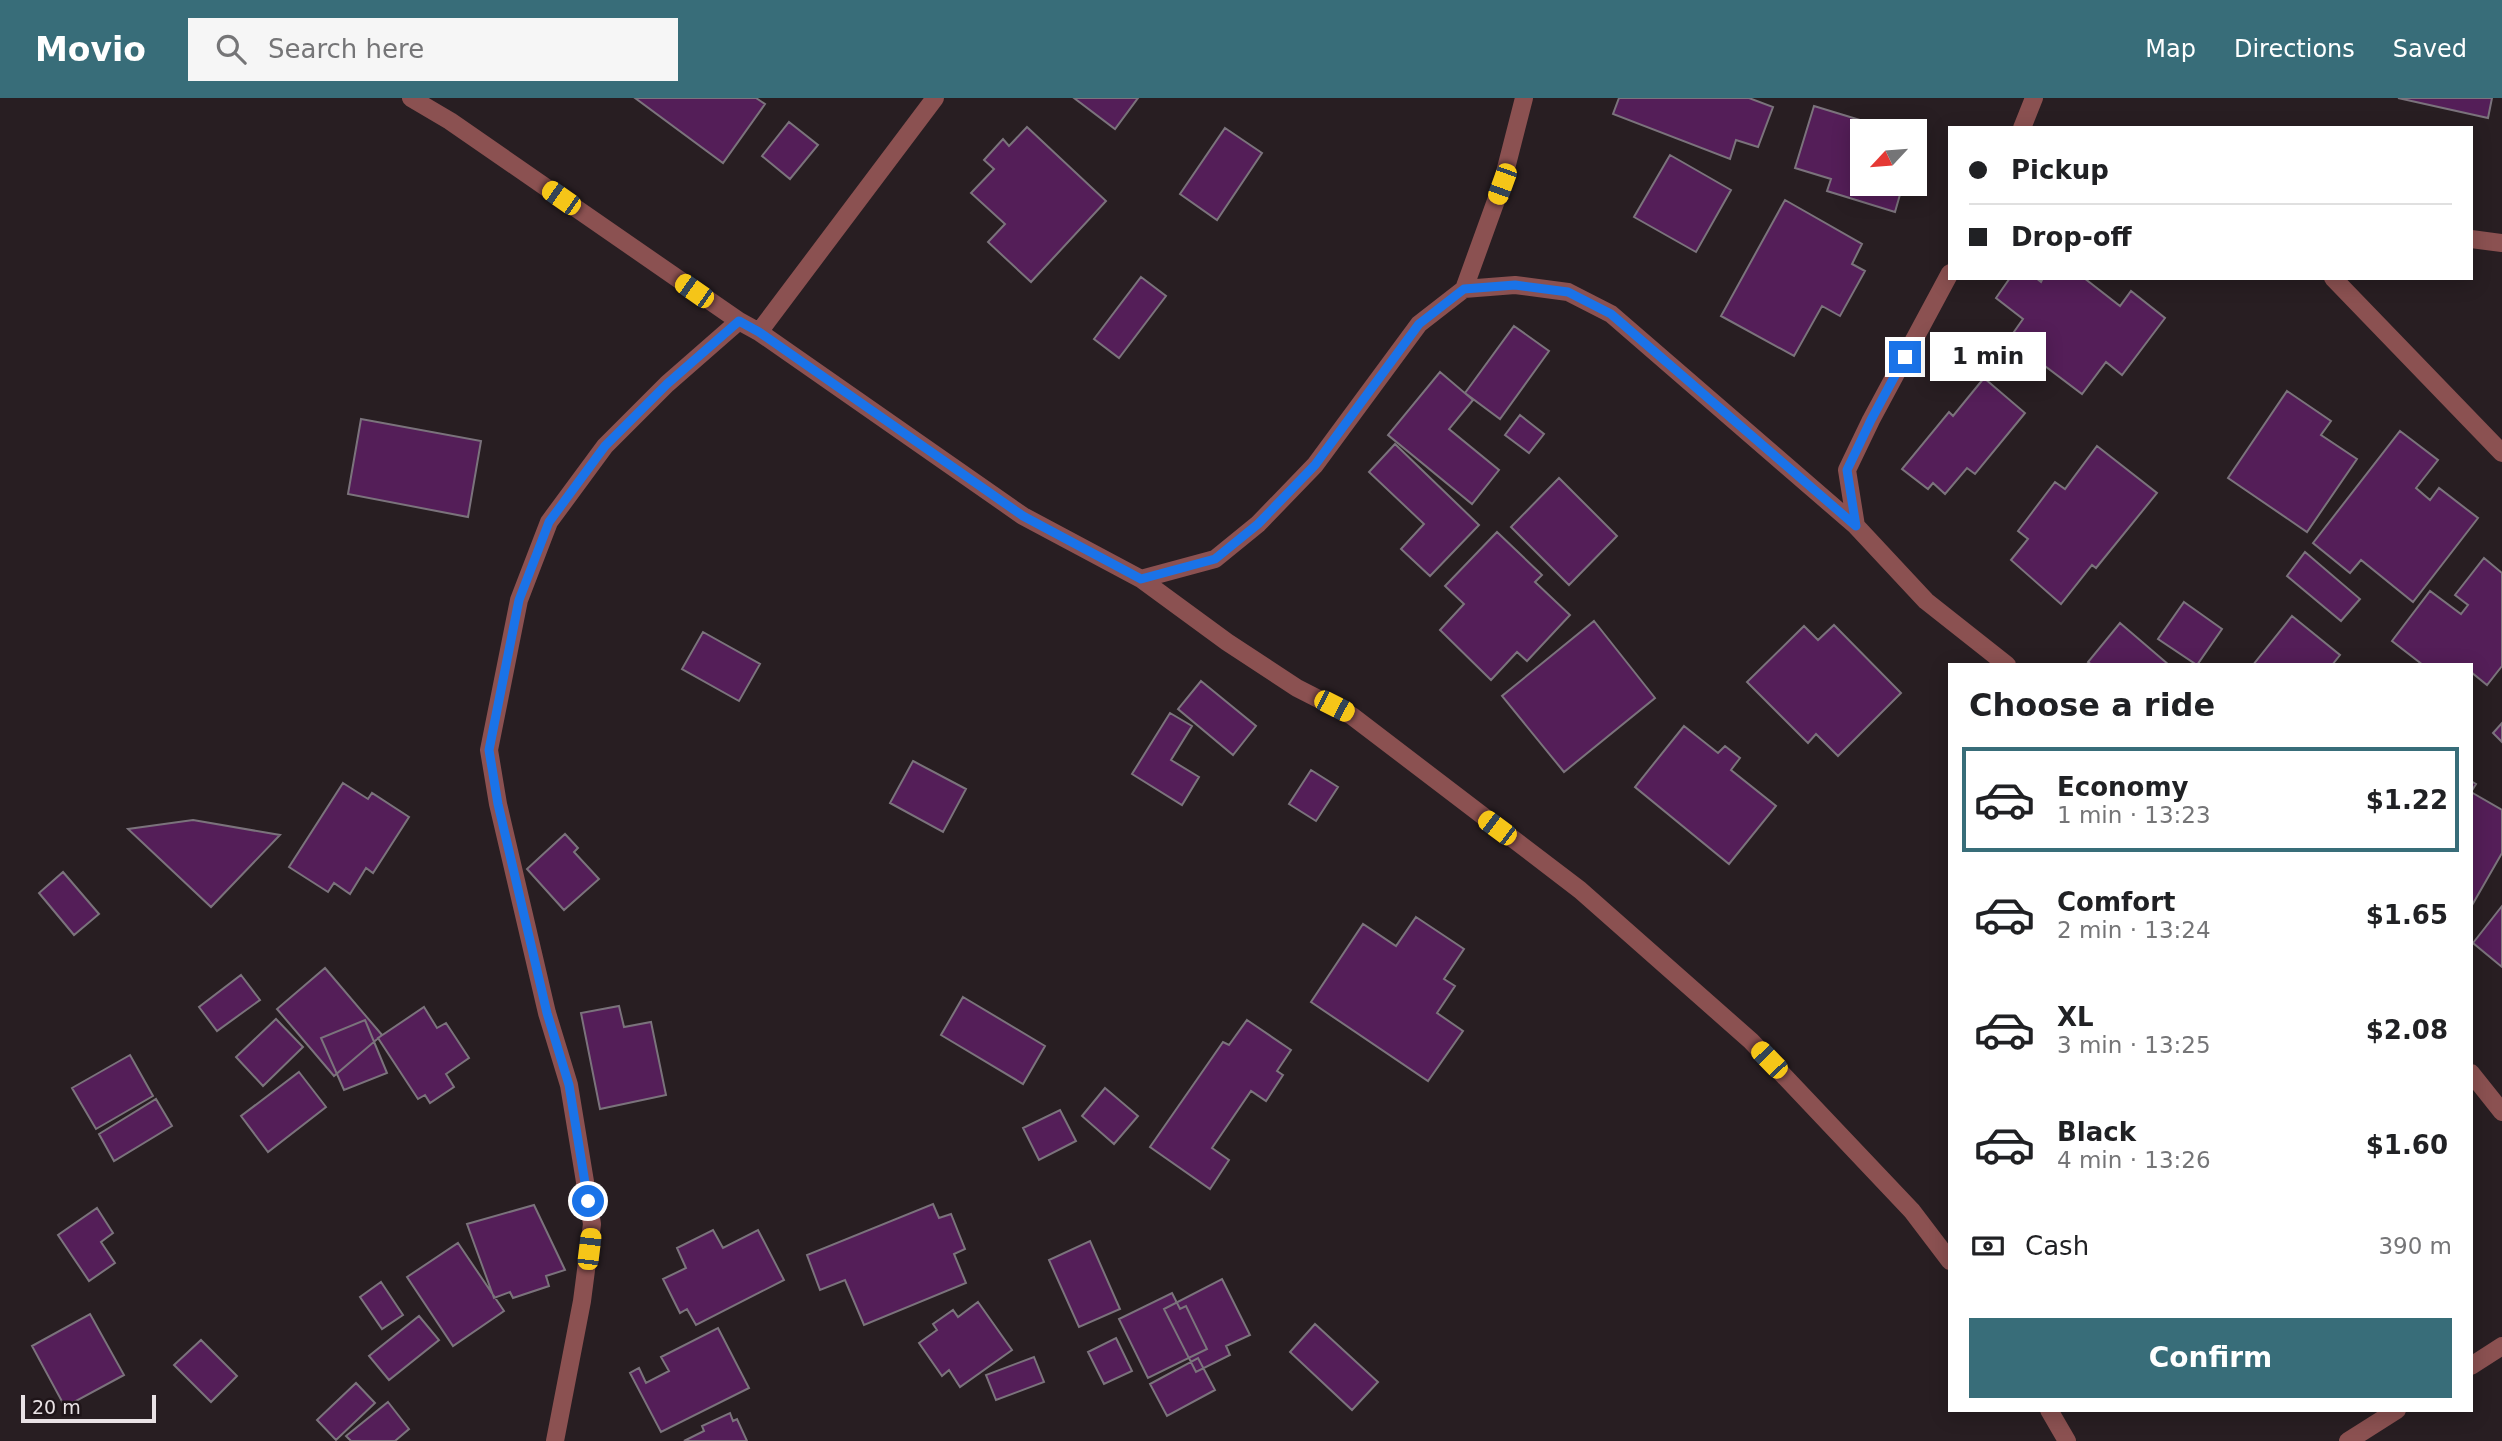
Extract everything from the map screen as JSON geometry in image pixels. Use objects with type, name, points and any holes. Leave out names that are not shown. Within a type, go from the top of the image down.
[{"type":"street","points":[[411,98],[450,121],[739,321],[759,332],[1023,516],[1141,579],[1227,642],[1297,688],[1352,716],[1580,890],[1751,1041],[1912,1211],[1948,1258]]},
{"type":"street","points":[[759,332],[935,98]]},
{"type":"street","points":[[1141,579],[1215,559],[1258,524],[1315,465],[1419,324],[1464,289],[1502,184],[1524,98]]},
{"type":"street","points":[[2023,126],[2034,98]]},
{"type":"street","points":[[2473,239],[2502,243]]},
{"type":"street","points":[[1856,526],[1847,470],[1948,278]]},
{"type":"street","points":[[2335,280],[2502,453]]},
{"type":"street","points":[[1464,289],[1515,285],[1568,292],[1611,314],[1856,526],[1926,601],[2004,663]]},
{"type":"street","points":[[555,1441],[582,1301],[592,1224],[569,1085],[547,1013],[498,804],[489,750],[519,600],[549,522],[605,446],[667,384],[739,321]]},
{"type":"street","points":[[2473,1076],[2502,1112]]},
{"type":"street","points":[[2473,1365],[2502,1346]]},
{"type":"street","points":[[2050,1412],[2067,1441]]},
{"type":"street","points":[[2348,1441],[2394,1412]]},
{"type":"building","points":[[635,98],[756,98],[765,104],[723,163]]},
{"type":"building","points":[[1074,98],[1138,98],[1115,129]]},
{"type":"building","points":[[1619,98],[1749,98],[1773,107],[1758,147],[1736,140],[1730,159],[1613,114]]},
{"type":"building","points":[[2398,98],[2492,98],[2488,118]]},
{"type":"building","points":[[1814,106],[1857,119],[1850,119],[1850,196],[1900,196],[1895,212],[1827,191],[1831,179],[1795,168]]},
{"type":"building","points":[[789,122],[818,145],[790,179],[762,156]]},
{"type":"building","points":[[1027,127],[1106,201],[1031,282],[988,242],[1005,224],[971,193],[994,169],[984,160],[1003,139],[1009,146]]},
{"type":"building","points":[[1225,128],[1262,153],[1217,220],[1180,194]]},
{"type":"building","points":[[1670,155],[1731,190],[1696,252],[1634,217]]},
{"type":"building","points":[[1785,200],[1862,244],[1852,264],[1865,271],[1840,316],[1822,306],[1794,356],[1721,316]]},
{"type":"building","points":[[1141,277],[1166,296],[1119,358],[1094,339]]},
{"type":"building","points":[[2009,280],[2087,280],[2120,306],[2131,291],[2165,318],[2122,375],[2106,362],[2082,394],[2009,339],[2023,319],[1996,298]]},
{"type":"building","points":[[1514,326],[1549,351],[1500,419],[1465,393]]},
{"type":"building","points":[[1440,372],[1473,400],[1449,429],[1499,470],[1472,504],[1388,435]]},
{"type":"building","points":[[1984,378],[2025,413],[1975,474],[1967,468],[1945,494],[1933,483],[1928,489],[1902,469],[1949,412],[1953,416]]},
{"type":"building","points":[[2287,391],[2331,421],[2321,435],[2357,459],[2307,532],[2228,478]]},
{"type":"building","points":[[1520,415],[1544,434],[1529,453],[1505,435]]},
{"type":"building","points":[[361,419],[481,441],[468,517],[348,494]]},
{"type":"building","points":[[2400,431],[2438,460],[2416,488],[2430,500],[2439,488],[2478,518],[2413,602],[2361,560],[2350,573],[2313,543]]},
{"type":"building","points":[[1395,444],[1479,525],[1430,576],[1401,549],[1424,524],[1369,472]]},
{"type":"building","points":[[2097,446],[2157,493],[2096,568],[2092,565],[2061,604],[2011,560],[2028,539],[2018,531],[2055,482],[2065,489]]},
{"type":"building","points":[[1559,478],[1617,536],[1569,585],[1511,527]]},
{"type":"building","points":[[1497,532],[1542,575],[1535,582],[1570,615],[1527,661],[1517,652],[1491,680],[1440,630],[1464,604],[1445,586]]},
{"type":"building","points":[[2305,552],[2360,599],[2341,621],[2287,576]]},
{"type":"building","points":[[2484,558],[2502,573],[2502,666],[2487,685],[2473,674],[2473,663],[2420,663],[2392,641],[2430,591],[2461,614],[2468,605],[2455,595]]},
{"type":"building","points":[[2184,602],[2222,629],[2198,663],[2194,663],[2158,639]]},
{"type":"building","points":[[2292,616],[2340,655],[2334,663],[2255,663]]},
{"type":"building","points":[[1594,621],[1655,698],[1564,772],[1502,696]]},
{"type":"building","points":[[2120,623],[2167,663],[2089,663]]},
{"type":"building","points":[[1834,625],[1901,693],[1838,756],[1816,734],[1808,743],[1747,682],[1804,626],[1818,640]]},
{"type":"building","points":[[703,632],[760,664],[739,701],[682,669]]},
{"type":"building","points":[[1201,681],[1256,726],[1233,755],[1178,709]]},
{"type":"building","points":[[1170,713],[1192,726],[1171,760],[1199,777],[1182,805],[1132,774]]},
{"type":"building","points":[[2502,723],[2502,742],[2493,733]]},
{"type":"building","points":[[1684,726],[1718,753],[1725,746],[1740,758],[1731,770],[1776,806],[1729,864],[1635,787]]},
{"type":"building","points":[[913,761],[966,789],[943,832],[890,803]]},
{"type":"building","points":[[1311,770],[1338,787],[1316,821],[1289,804]]},
{"type":"building","points":[[343,783],[368,799],[372,793],[409,817],[373,873],[366,868],[350,894],[334,883],[328,892],[289,867]]},
{"type":"building","points":[[2473,793],[2502,810],[2502,853],[2473,904]]},
{"type":"building","points":[[193,820],[280,835],[211,907],[128,829]]},
{"type":"building","points":[[565,834],[578,848],[574,852],[599,879],[564,910],[527,869]]},
{"type":"building","points":[[63,872],[99,914],[74,935],[39,893]]},
{"type":"building","points":[[2502,906],[2502,967],[2473,943]]},
{"type":"building","points":[[1416,917],[1464,949],[1444,979],[1455,986],[1437,1013],[1463,1031],[1428,1081],[1311,1002],[1363,924],[1396,946]]},
{"type":"building","points":[[325,968],[382,1035],[334,1076],[277,1009]]},
{"type":"building","points":[[241,975],[260,1000],[217,1031],[199,1007]]},
{"type":"building","points":[[963,997],[1045,1046],[1023,1084],[941,1035]]},
{"type":"building","points":[[619,1006],[624,1027],[651,1022],[666,1095],[600,1109],[581,1013]]},
{"type":"building","points":[[424,1007],[437,1028],[446,1023],[469,1058],[446,1074],[454,1087],[430,1103],[425,1095],[418,1099],[378,1038]]},
{"type":"building","points":[[276,1019],[303,1047],[263,1086],[236,1057]]},
{"type":"building","points":[[365,1020],[387,1073],[344,1090],[321,1038]]},
{"type":"building","points":[[1247,1020],[1291,1050],[1277,1071],[1283,1075],[1266,1101],[1251,1091],[1212,1148],[1229,1160],[1210,1189],[1150,1147],[1223,1042],[1229,1045]]},
{"type":"building","points":[[130,1055],[153,1096],[96,1129],[72,1088]]},
{"type":"building","points":[[299,1072],[326,1107],[268,1152],[241,1116]]},
{"type":"building","points":[[1105,1088],[1138,1116],[1114,1144],[1082,1116]]},
{"type":"building","points":[[156,1099],[172,1126],[114,1161],[99,1134]]},
{"type":"building","points":[[1060,1110],[1076,1141],[1039,1160],[1023,1128]]},
{"type":"building","points":[[933,1204],[939,1218],[951,1214],[965,1249],[954,1254],[966,1283],[864,1325],[845,1280],[820,1290],[807,1255]]},
{"type":"building","points":[[534,1205],[565,1270],[546,1276],[549,1286],[513,1298],[510,1292],[494,1298],[467,1224]]},
{"type":"building","points":[[97,1208],[113,1233],[101,1242],[115,1263],[89,1281],[58,1235]]},
{"type":"building","points":[[713,1230],[723,1248],[758,1230],[784,1280],[696,1325],[687,1309],[680,1313],[663,1279],[686,1268],[677,1248]]},
{"type":"building","points":[[1090,1241],[1120,1309],[1079,1327],[1049,1260]]},
{"type":"building","points":[[458,1243],[504,1311],[453,1346],[407,1277]]},
{"type":"building","points":[[1222,1279],[1250,1335],[1226,1346],[1230,1355],[1196,1372],[1164,1309]]},
{"type":"building","points":[[381,1282],[403,1315],[382,1329],[360,1297]]},
{"type":"building","points":[[1172,1293],[1180,1309],[1186,1306],[1207,1349],[1148,1378],[1119,1319]]},
{"type":"building","points":[[978,1302],[1012,1350],[960,1387],[949,1370],[942,1376],[919,1343],[937,1330],[933,1324],[953,1310],[958,1317]]},
{"type":"building","points":[[90,1314],[124,1375],[65,1407],[32,1346]]},
{"type":"building","points":[[419,1316],[439,1340],[389,1380],[369,1356]]},
{"type":"building","points":[[1315,1324],[1378,1382],[1352,1410],[1290,1352]]},
{"type":"building","points":[[718,1328],[749,1388],[661,1432],[630,1373],[639,1368],[646,1383],[669,1371],[661,1357]]},
{"type":"building","points":[[1116,1338],[1132,1371],[1104,1384],[1088,1352]]},
{"type":"building","points":[[201,1340],[237,1376],[211,1402],[174,1365]]},
{"type":"building","points":[[1034,1357],[1044,1382],[996,1400],[986,1375]]},
{"type":"building","points":[[1198,1358],[1215,1390],[1167,1416],[1150,1384]]},
{"type":"building","points":[[356,1383],[375,1403],[336,1440],[317,1420]]},
{"type":"building","points":[[388,1402],[409,1429],[395,1441],[351,1441],[346,1436]]},
{"type":"building","points":[[730,1413],[733,1421],[737,1419],[747,1441],[684,1441],[704,1431],[702,1426]]},
{"type":"route","points":[[588,1201],[569,1085],[547,1013],[498,804],[489,750],[519,600],[549,522],[605,446],[667,384],[739,321],[759,332],[1023,516],[1141,579],[1215,559],[1258,524],[1315,465],[1419,324],[1464,289],[1515,285],[1568,292],[1611,314],[1856,526],[1847,470],[1905,357]]}]
